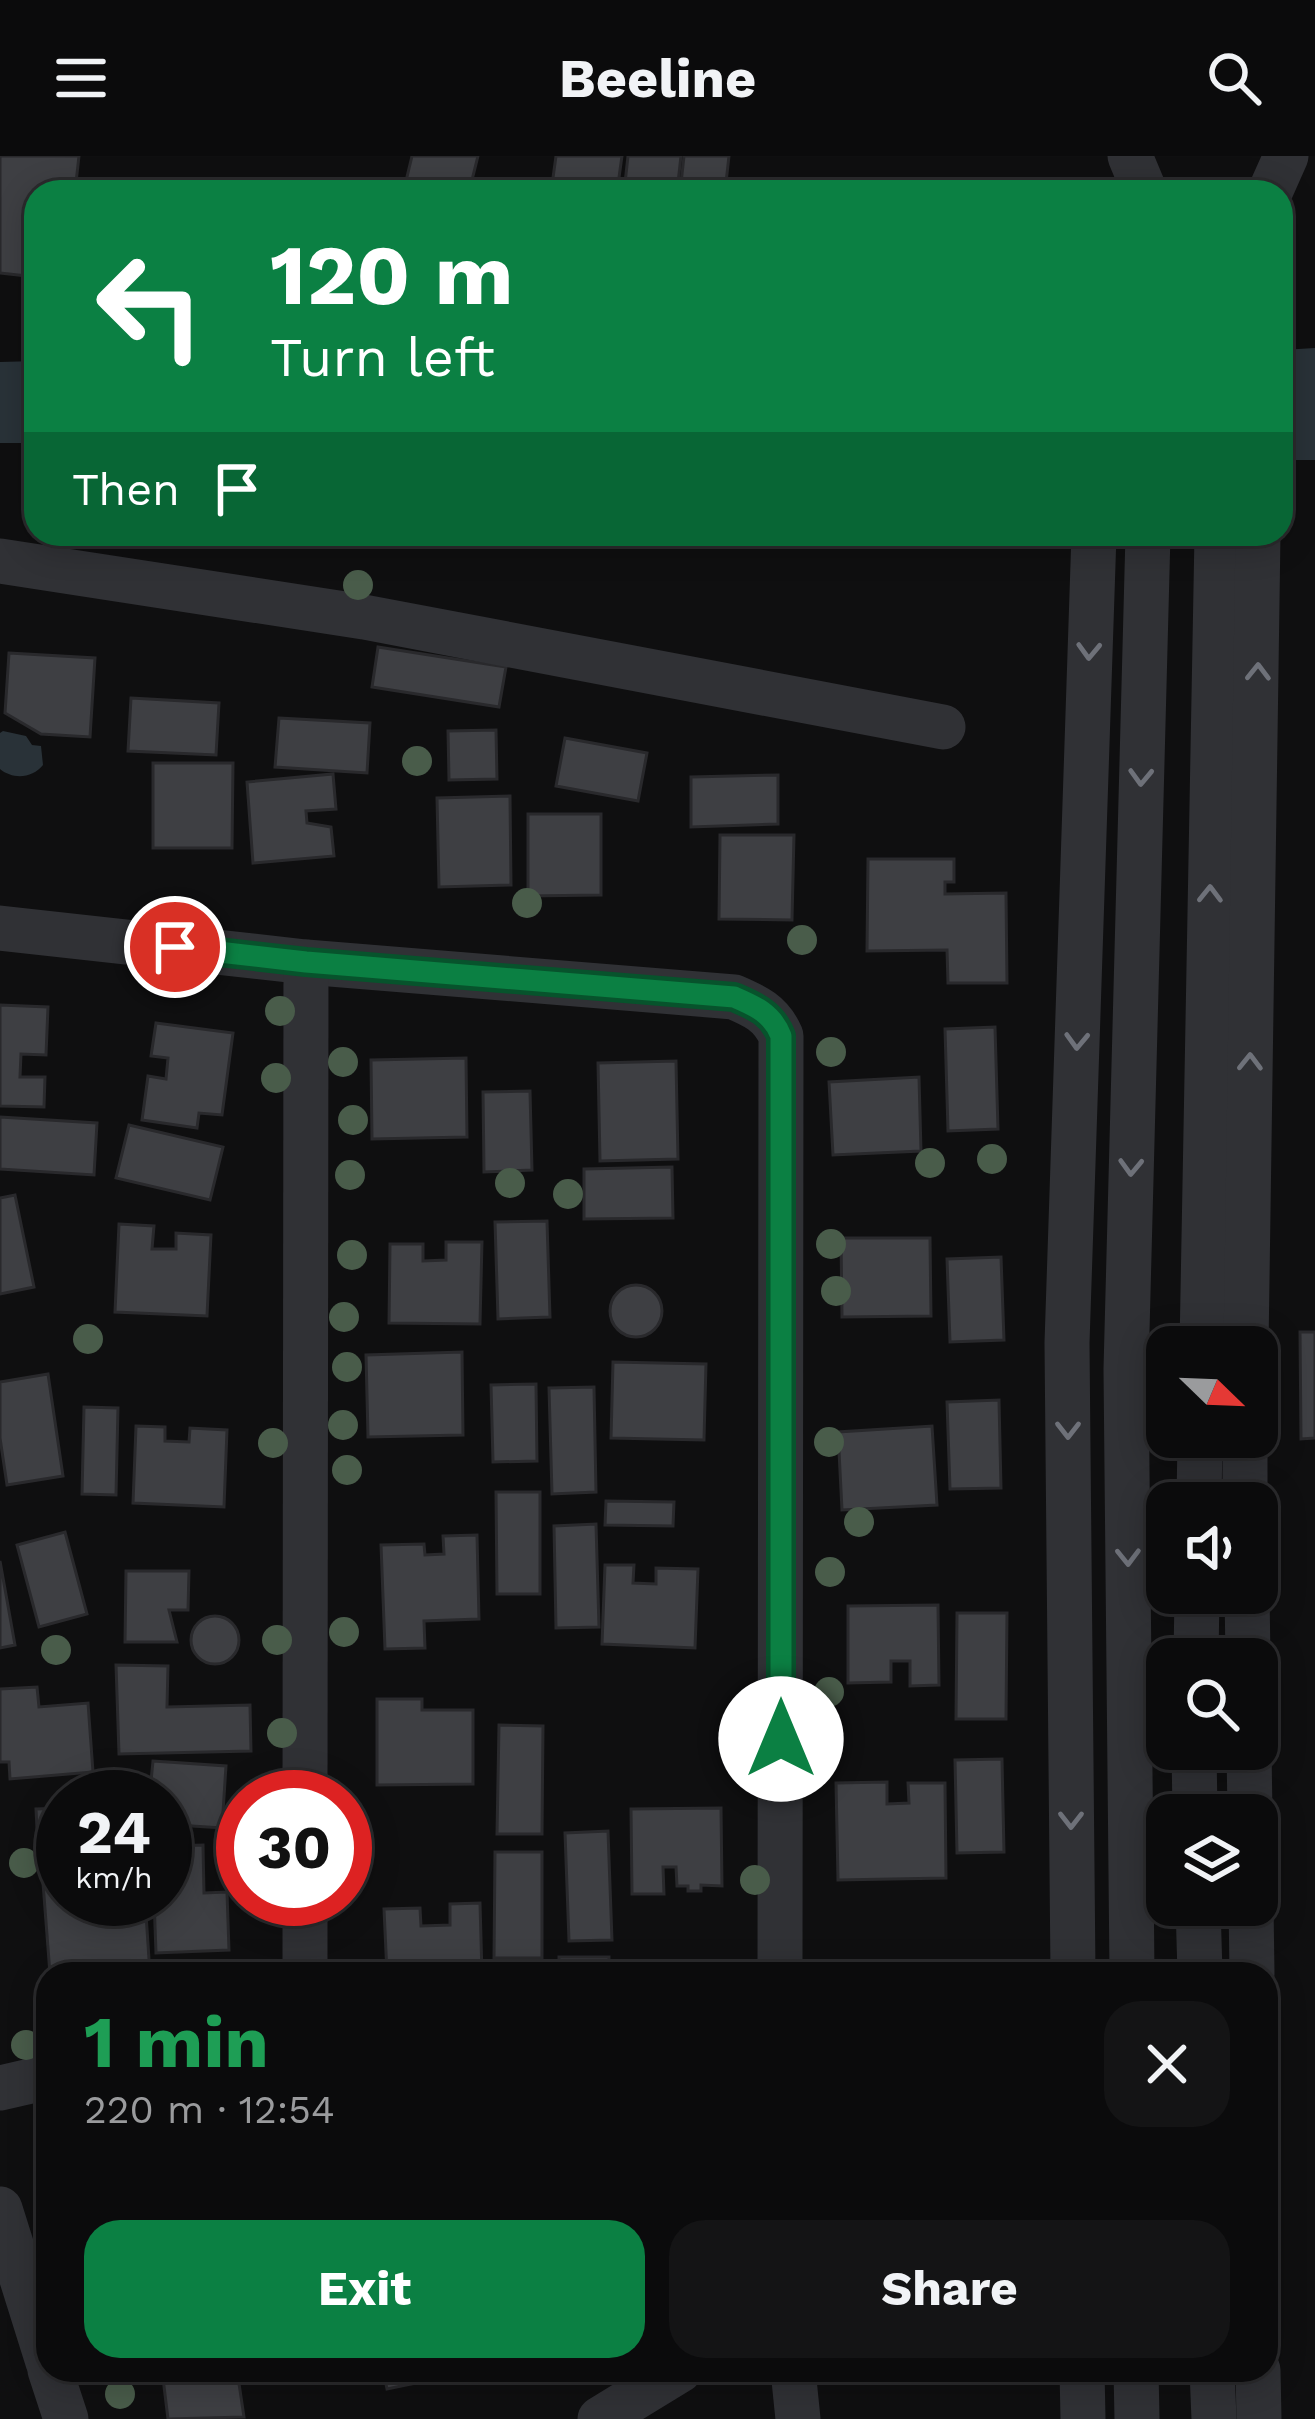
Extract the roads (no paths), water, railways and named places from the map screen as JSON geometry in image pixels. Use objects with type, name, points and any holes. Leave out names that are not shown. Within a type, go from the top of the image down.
[{"type":"street","points":[[1072,1962],[1067,1343],[1094,546]]},
{"type":"street","points":[[1132,1962],[1126,1369],[1148,546]]},
{"type":"street","points":[[1202,1326],[1216,546]]},
{"type":"street","points":[[1246,1326],[1258,546]]},
{"type":"street","points":[[0,561],[364,616],[943,727]]},
{"type":"street","points":[[0,928],[306,962],[734,997],[776,1022],[781,1036],[780,1962]]},
{"type":"street","points":[[305,1770],[306,962]]},
{"type":"street","points":[[305,1926],[305,1962]]},
{"type":"street","points":[[1199,1926],[1200,1962]]},
{"type":"street","points":[[1251,1926],[1252,1962]]},
{"type":"street","points":[[0,2088],[36,2080]]},
{"type":"street","points":[[0,2209],[36,2324]]},
{"type":"street","points":[[54,2382],[66,2419]]},
{"type":"street","points":[[600,2419],[660,2382]]},
{"type":"street","points":[[794,2382],[798,2419]]},
{"type":"street","points":[[1082,2382],[1083,2419]]},
{"type":"street","points":[[1136,2382],[1137,2419]]},
{"type":"street","points":[[1212,2382],[1214,2419]]},
{"type":"street","points":[[1258,2382],[1259,2419]]}]
